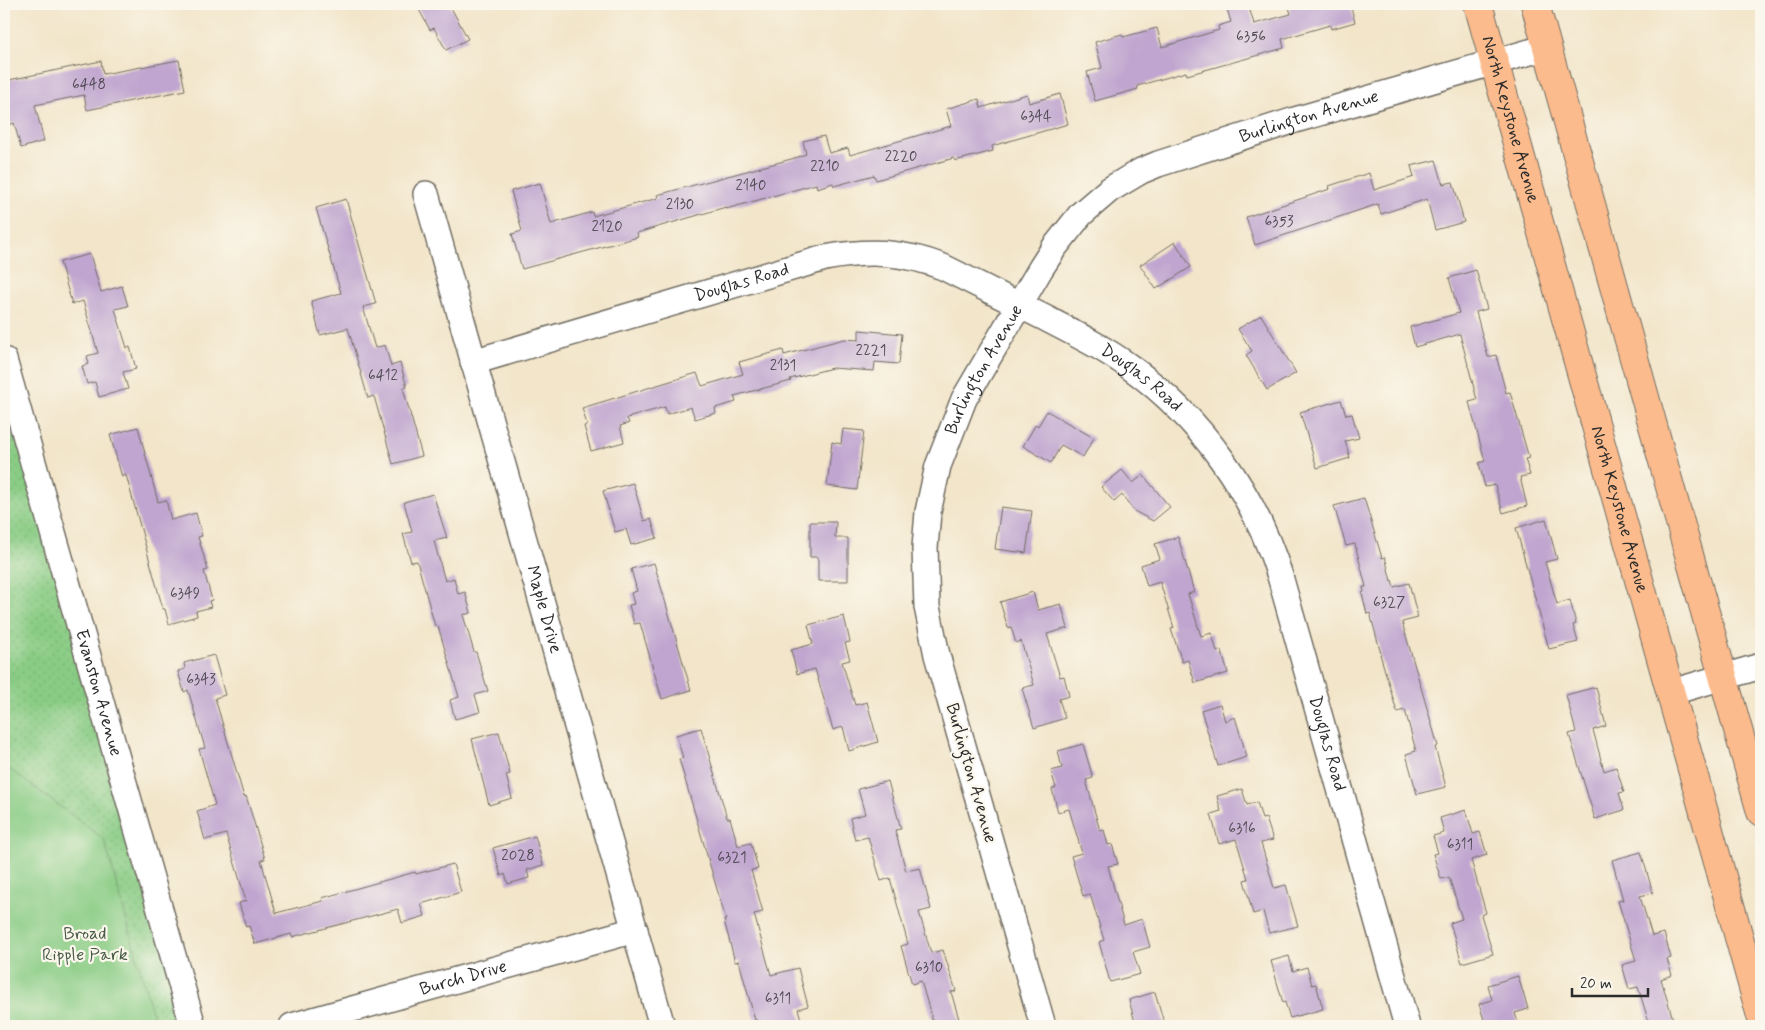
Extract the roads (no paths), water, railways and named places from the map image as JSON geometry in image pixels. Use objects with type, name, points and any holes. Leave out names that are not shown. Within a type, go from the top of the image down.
[{"type":"main road","name":"North Keystone Avenue","points":[[1478,4],[1672,692],[1761,1016]]},
{"type":"main road","points":[[1535,4],[1761,812]]},
{"type":"street","name":"Burlington Avenue","points":[[1043,1026],[938,655],[927,607],[925,572],[928,512],[941,457],[964,399],[1054,248],[1081,214],[1109,190],[1141,171],[1177,157],[1286,123],[1547,47]]},
{"type":"street","name":"Maple Drive","points":[[426,194],[662,1026]]},
{"type":"street","name":"Douglas Road","points":[[474,362],[825,258],[848,254],[872,253],[920,258],[943,267],[1098,347],[1148,380],[1174,404],[1206,439],[1228,468],[1263,532],[1280,576],[1407,1026]]},
{"type":"street","name":"Evanston Avenue","points":[[4,360],[193,1026]]},
{"type":"street","points":[[1672,692],[1761,666]]},
{"type":"street","name":"Burch Drive","points":[[292,1026],[635,930]]},
{"type":"park label","name":"Broad Ripple Park","points":[[85,944]]}]
